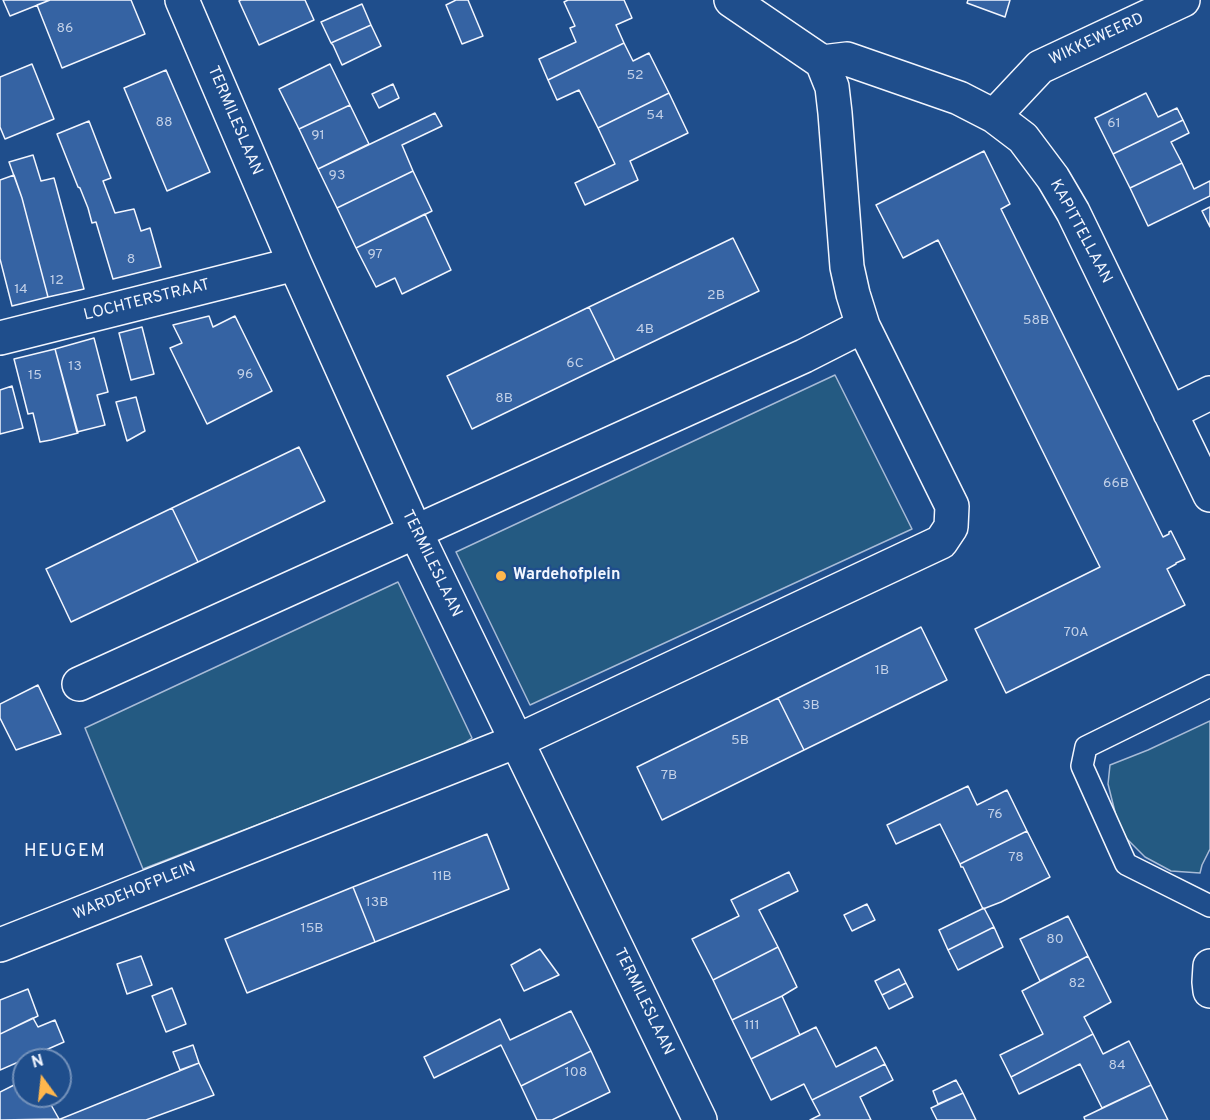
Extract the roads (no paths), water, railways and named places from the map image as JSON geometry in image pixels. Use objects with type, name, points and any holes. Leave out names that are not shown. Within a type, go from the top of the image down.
[{"type":"street","name":"TERMILESLAAN","points":[[182,0],[295,264],[415,531],[700,1120]]},
{"type":"street","points":[[80,684],[804,356],[863,326],[847,267],[832,87],[822,62],[731,0]]},
{"type":"street","name":"WIKKEWEERD","points":[[994,116],[1040,67],[1183,0]]},
{"type":"street","name":"KAPITTELLAAN","points":[[822,62],[847,59],[959,98],[994,116],[1023,138],[1053,178],[1073,212],[1210,495]]},
{"type":"street","name":"LOCHTERSTRAAT","points":[[0,338],[295,264]]},
{"type":"street","name":"WARDEHOFPLEIN","points":[[0,945],[517,741],[941,542],[951,527],[952,506],[863,326]]},
{"type":"street","points":[[1170,413],[1210,393]]},
{"type":"street","points":[[1210,966],[1210,991]]},
{"type":"lane","points":[[1210,686],[1086,747],[1082,766],[1126,864],[1210,906]]},
{"type":"place","name":"Wardehofplein","points":[[501,576]]},
{"type":"district","name":"HEUGEM","points":[[65,852]]}]
